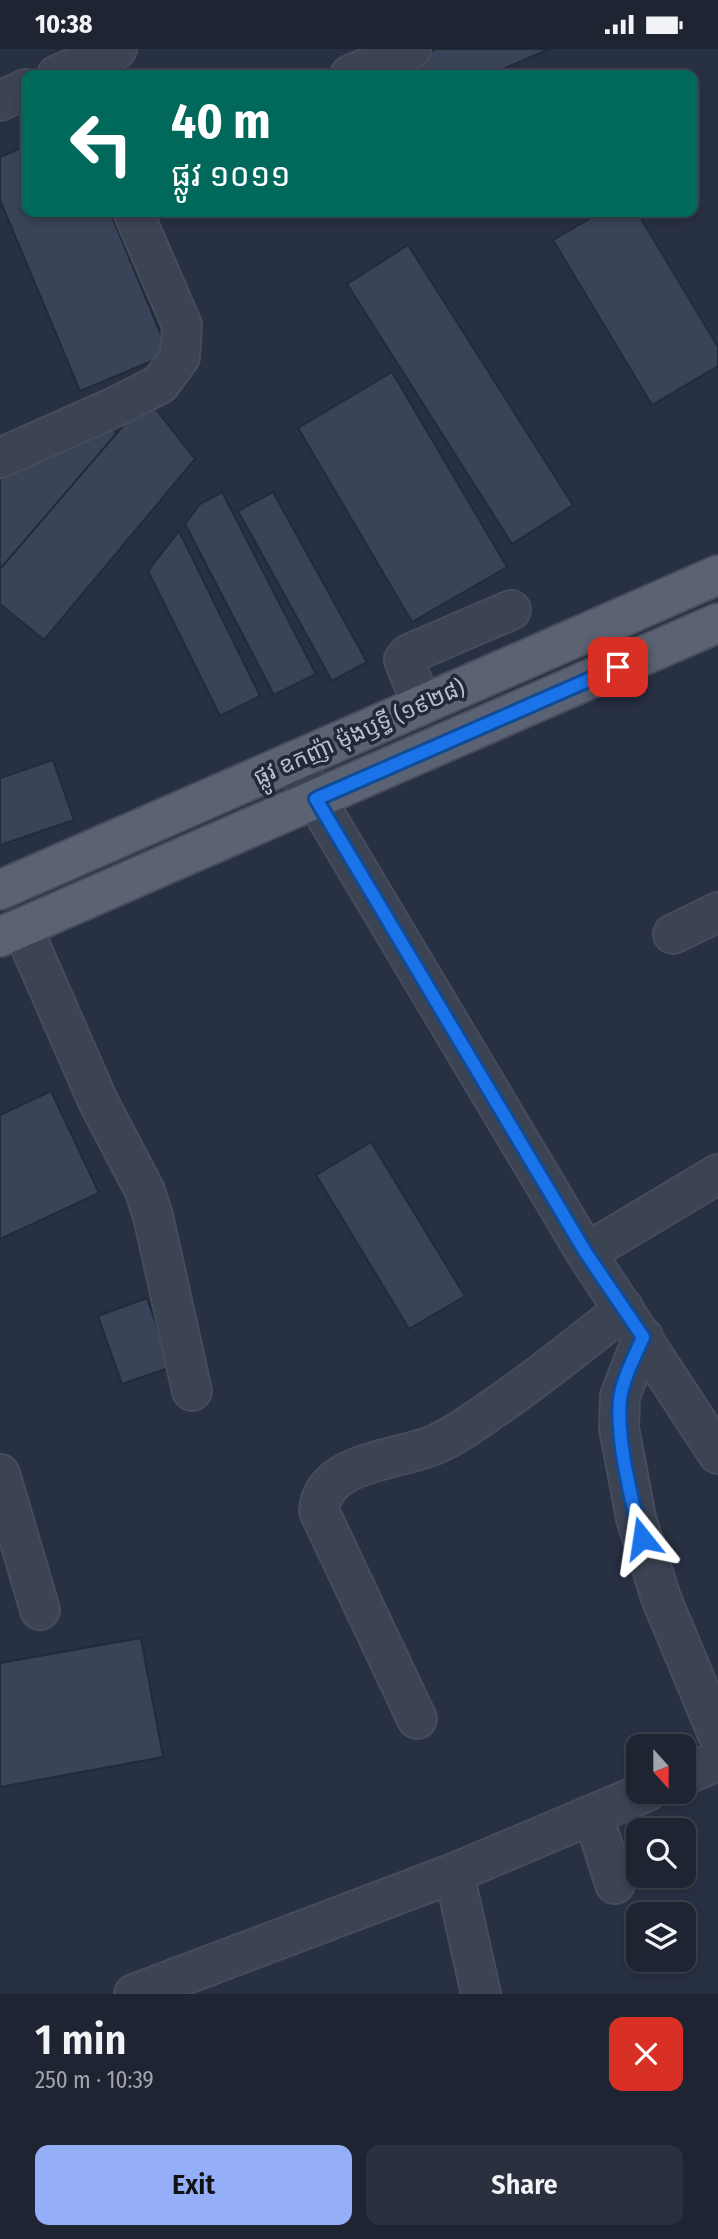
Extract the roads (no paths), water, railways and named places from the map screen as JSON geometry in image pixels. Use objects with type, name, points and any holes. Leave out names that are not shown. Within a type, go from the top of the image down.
[{"type":"main road","name":"ផ្លូវ ឧកញ៉ា ម៉ុងឫទ្ធី (១៩២៨)","points":[[0,890],[718,575]]},
{"type":"main road","name":"ផ្លូវ ឧកញ៉ា ម៉ុងឫទ្ធី (១៩២៨)","points":[[11,932],[718,623]]},
{"type":"street","points":[[66,67],[117,49]]},
{"type":"street","points":[[363,63],[411,49]]},
{"type":"street","points":[[0,101],[21,91]]},
{"type":"street","points":[[0,458],[160,384],[180,357],[182,325],[135,217]]},
{"type":"street","points":[[422,705],[406,668],[404,660],[409,653],[512,610]]},
{"type":"street","points":[[293,761],[586,1253],[718,1454]]},
{"type":"street","points":[[673,934],[718,912]]},
{"type":"street","points":[[11,932],[145,1191],[192,1391]]},
{"type":"street","points":[[586,1253],[718,1174]]},
{"type":"street","points":[[418,1719],[319,1511],[326,1487],[346,1471],[436,1444],[466,1427],[551,1368],[633,1323]]},
{"type":"street","points":[[633,1323],[620,1396],[619,1428],[636,1518],[661,1598],[718,1735]]},
{"type":"street","points":[[0,1474],[40,1610]]},
{"type":"street","points":[[696,1771],[718,1761]]},
{"type":"street","points":[[134,1994],[454,1873],[626,1801]]},
{"type":"street","points":[[593,1815],[615,1884]]},
{"type":"street","points":[[454,1873],[481,1994]]}]
